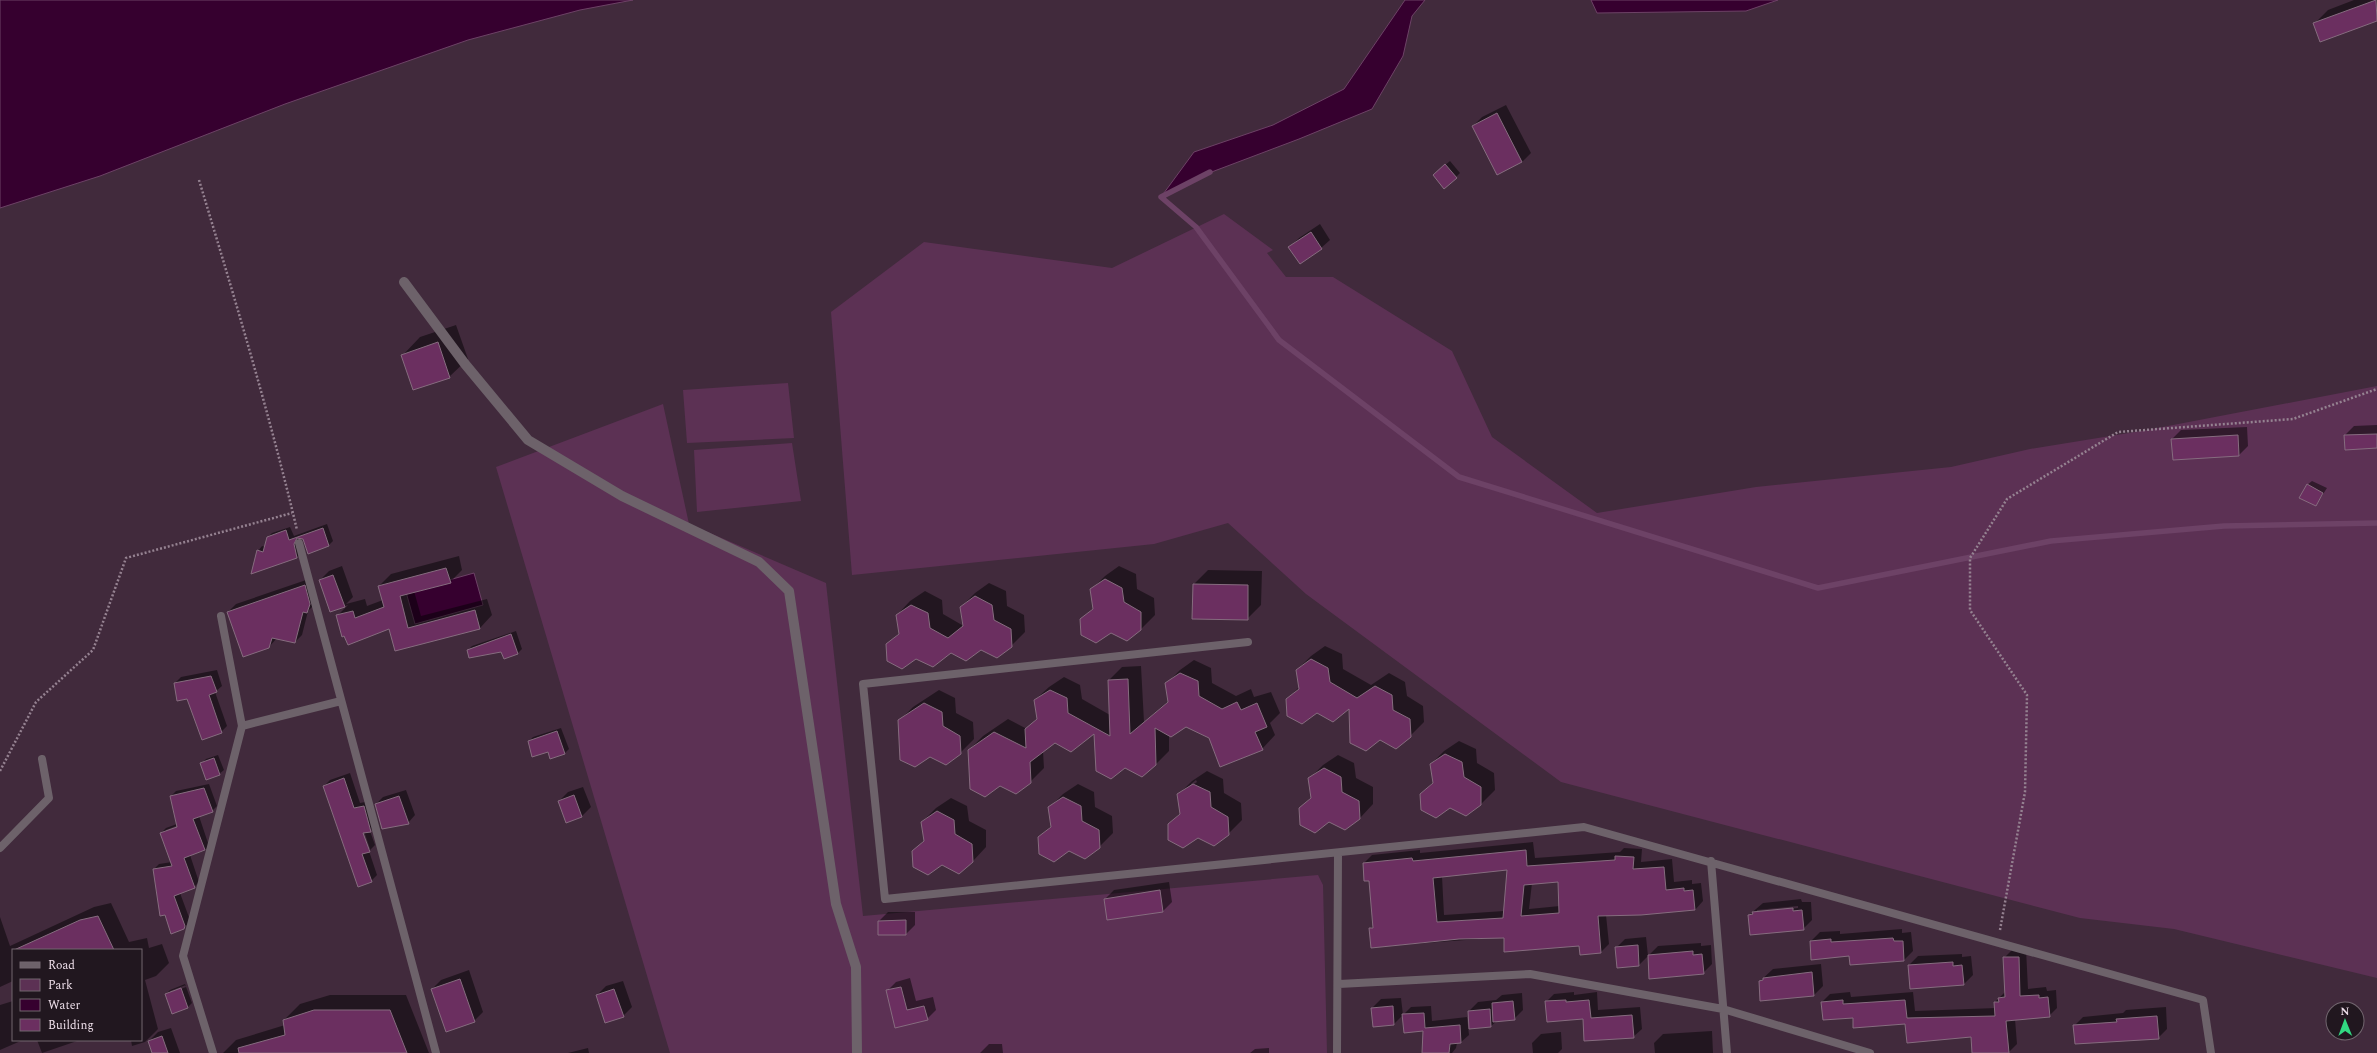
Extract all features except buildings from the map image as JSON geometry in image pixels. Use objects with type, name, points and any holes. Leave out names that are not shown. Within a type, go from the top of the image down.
[{"type":"street","points":[[404,282],[465,364],[528,440],[622,496],[759,562],[789,591],[836,904],[856,967],[856,1053]]},
{"type":"lane","points":[[299,542],[436,1053]]},
{"type":"lane","points":[[213,1053],[183,956],[242,726],[221,616]]},
{"type":"lane","points":[[1248,642],[862,684],[885,899],[1584,828],[1711,861],[2203,1000],[2211,1053]]},
{"type":"lane","points":[[242,726],[342,701]]},
{"type":"lane","points":[[0,848],[49,798],[42,758]]},
{"type":"lane","points":[[1337,1053],[1339,984],[1338,853]]},
{"type":"lane","points":[[1711,861],[1727,1053]]},
{"type":"lane","points":[[1339,984],[1530,974],[1723,1009],[1870,1053]]},
{"type":"path","points":[[199,180],[247,340],[299,542]]},
{"type":"path","points":[[1996,942],[2004,915],[2025,792],[2027,695],[1970,610],[1970,558],[2007,499],[2118,432],[2293,419],[2377,389]]},
{"type":"path","points":[[0,771],[36,702],[93,650],[126,558],[292,513]]},
{"type":"green space","points":[[1224,214],[1273,250],[1267,253],[1286,277],[1333,277],[1452,351],[1492,437],[1597,513],[1756,487],[1951,467],[2030,449],[2147,430],[2377,386],[2377,978],[2174,929],[2080,918],[1561,782],[1306,594],[1228,523],[1154,544],[852,575],[831,312],[924,242],[1112,268]]},
{"type":"green space","points":[[788,383],[794,438],[687,443],[683,390]]},
{"type":"green space","points":[[663,404],[689,524],[826,583],[863,916],[1318,875],[1323,885],[1327,1053],[670,1053],[496,467]]},
{"type":"green space","points":[[792,443],[801,501],[697,512],[694,450]]},
{"type":"water","points":[[0,0],[633,0],[580,10],[468,40],[285,104],[100,176],[0,208]]},
{"type":"water","points":[[1405,0],[1425,0],[1412,16],[1403,56],[1372,109],[1299,139],[1201,176],[1161,197],[1194,152],[1273,125],[1344,89]]},
{"type":"water","points":[[1591,0],[1778,0],[1746,11],[1597,13]]},
{"type":"water","points":[[474,573],[483,605],[415,624],[406,592]]},
{"type":"waterway","points":[[1210,172],[1161,197],[1196,227],[1279,340],[1459,477],[1818,588],[2051,541],[2224,526],[2377,523]]}]
